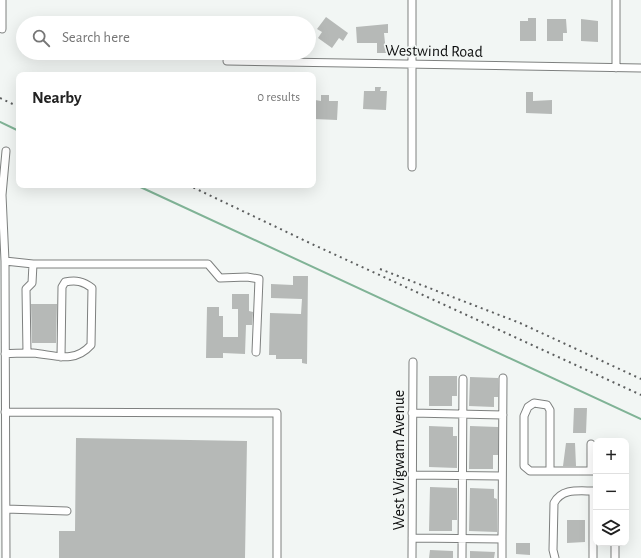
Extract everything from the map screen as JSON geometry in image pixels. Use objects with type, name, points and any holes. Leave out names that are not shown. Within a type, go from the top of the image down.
[{"type":"street","points":[[2,0],[2,29]]},
{"type":"street","points":[[412,0],[412,167]]},
{"type":"street","points":[[616,0],[616,68]]},
{"type":"street","name":"Westwind Road","points":[[227,61],[641,68]]},
{"type":"street","points":[[6,150],[1,195],[5,261],[2,301],[5,354],[6,509],[3,529],[6,558]]},
{"type":"street","points":[[5,261],[34,264],[208,264],[220,278],[247,277],[259,279],[256,352]]},
{"type":"street","points":[[27,353],[26,289],[32,283],[34,264]]},
{"type":"street","points":[[5,354],[27,353],[61,357],[79,355],[91,345],[92,288],[86,283],[74,280],[65,282],[62,287],[61,357]]},
{"type":"street","name":"West Wigwam Avenue","points":[[412,558],[413,362]]},
{"type":"street","points":[[502,558],[503,378]]},
{"type":"street","points":[[462,558],[463,379]]},
{"type":"street","points":[[550,471],[550,410],[547,405],[534,403],[528,407],[524,416],[524,466],[530,471],[593,472],[590,444]]},
{"type":"street","points":[[5,412],[277,413],[276,558]]},
{"type":"street","points":[[412,413],[503,415]]},
{"type":"street","points":[[412,475],[502,476]]},
{"type":"street","points":[[555,558],[553,550],[554,503],[558,496],[570,491],[593,491]]},
{"type":"street","points":[[6,509],[67,512]]},
{"type":"street","points":[[593,558],[594,510]]},
{"type":"street","points":[[412,538],[502,540]]},
{"type":"street","points":[[615,546],[615,558]]},
{"type":"building","points":[[326,17],[348,33],[343,41],[339,38],[332,48],[318,38],[322,32],[317,29]]},
{"type":"building","points":[[528,18],[536,18],[536,41],[520,41],[520,21],[528,21]]},
{"type":"building","points":[[547,19],[566,19],[567,33],[563,33],[563,41],[547,41]]},
{"type":"building","points":[[581,19],[598,21],[598,42],[581,41]]},
{"type":"building","points":[[388,24],[388,33],[384,33],[386,53],[377,53],[377,43],[357,43],[356,27]]},
{"type":"building","points":[[375,87],[381,87],[380,91],[387,91],[386,110],[363,109],[364,91],[375,91]]},
{"type":"building","points":[[526,92],[533,92],[533,101],[552,100],[552,114],[526,113]]},
{"type":"building","points":[[321,95],[329,95],[329,101],[338,101],[337,120],[316,119],[316,100],[321,101]]},
{"type":"building","points":[[293,276],[308,276],[307,364],[302,363],[302,359],[276,359],[276,355],[269,355],[270,313],[301,314],[302,299],[271,298],[271,284],[293,285]]},
{"type":"building","points":[[232,294],[249,294],[249,311],[253,312],[252,325],[246,325],[245,354],[223,353],[223,358],[206,358],[207,307],[219,307],[219,316],[223,316],[223,337],[238,337],[238,309],[232,309]]},
{"type":"building","points":[[31,304],[57,304],[56,343],[32,343]]},
{"type":"building","points":[[429,376],[457,376],[457,396],[452,396],[452,406],[429,406]]},
{"type":"building","points":[[470,377],[498,378],[498,397],[494,397],[494,407],[469,406]]},
{"type":"building","points":[[574,408],[587,408],[586,433],[573,433]]},
{"type":"building","points":[[429,426],[453,427],[453,436],[457,436],[457,468],[429,467]]},
{"type":"building","points":[[470,426],[498,427],[498,455],[493,455],[493,469],[469,469]]},
{"type":"building","points":[[76,438],[247,441],[245,558],[59,558],[59,531],[75,531]]},
{"type":"building","points":[[566,443],[575,443],[576,466],[563,466]]},
{"type":"building","points":[[430,487],[457,488],[457,520],[452,520],[452,531],[429,531]]},
{"type":"building","points":[[470,488],[494,489],[494,498],[497,499],[497,532],[469,531]]},
{"type":"building","points":[[567,520],[585,520],[585,542],[567,543]]},
{"type":"building","points":[[516,543],[530,543],[530,555],[516,554]]},
{"type":"building","points":[[430,550],[453,551],[453,558],[429,558]]},
{"type":"building","points":[[470,551],[495,552],[494,558],[470,558]]},
{"type":"waterway","points":[[0,122],[16,130]]},
{"type":"waterway","points":[[142,188],[641,419]]},
{"type":"railway","points":[[0,98],[16,106]]},
{"type":"railway","points":[[194,188],[314,245],[641,395]]},
{"type":"railway","points":[[380,269],[520,323],[641,379]]}]
